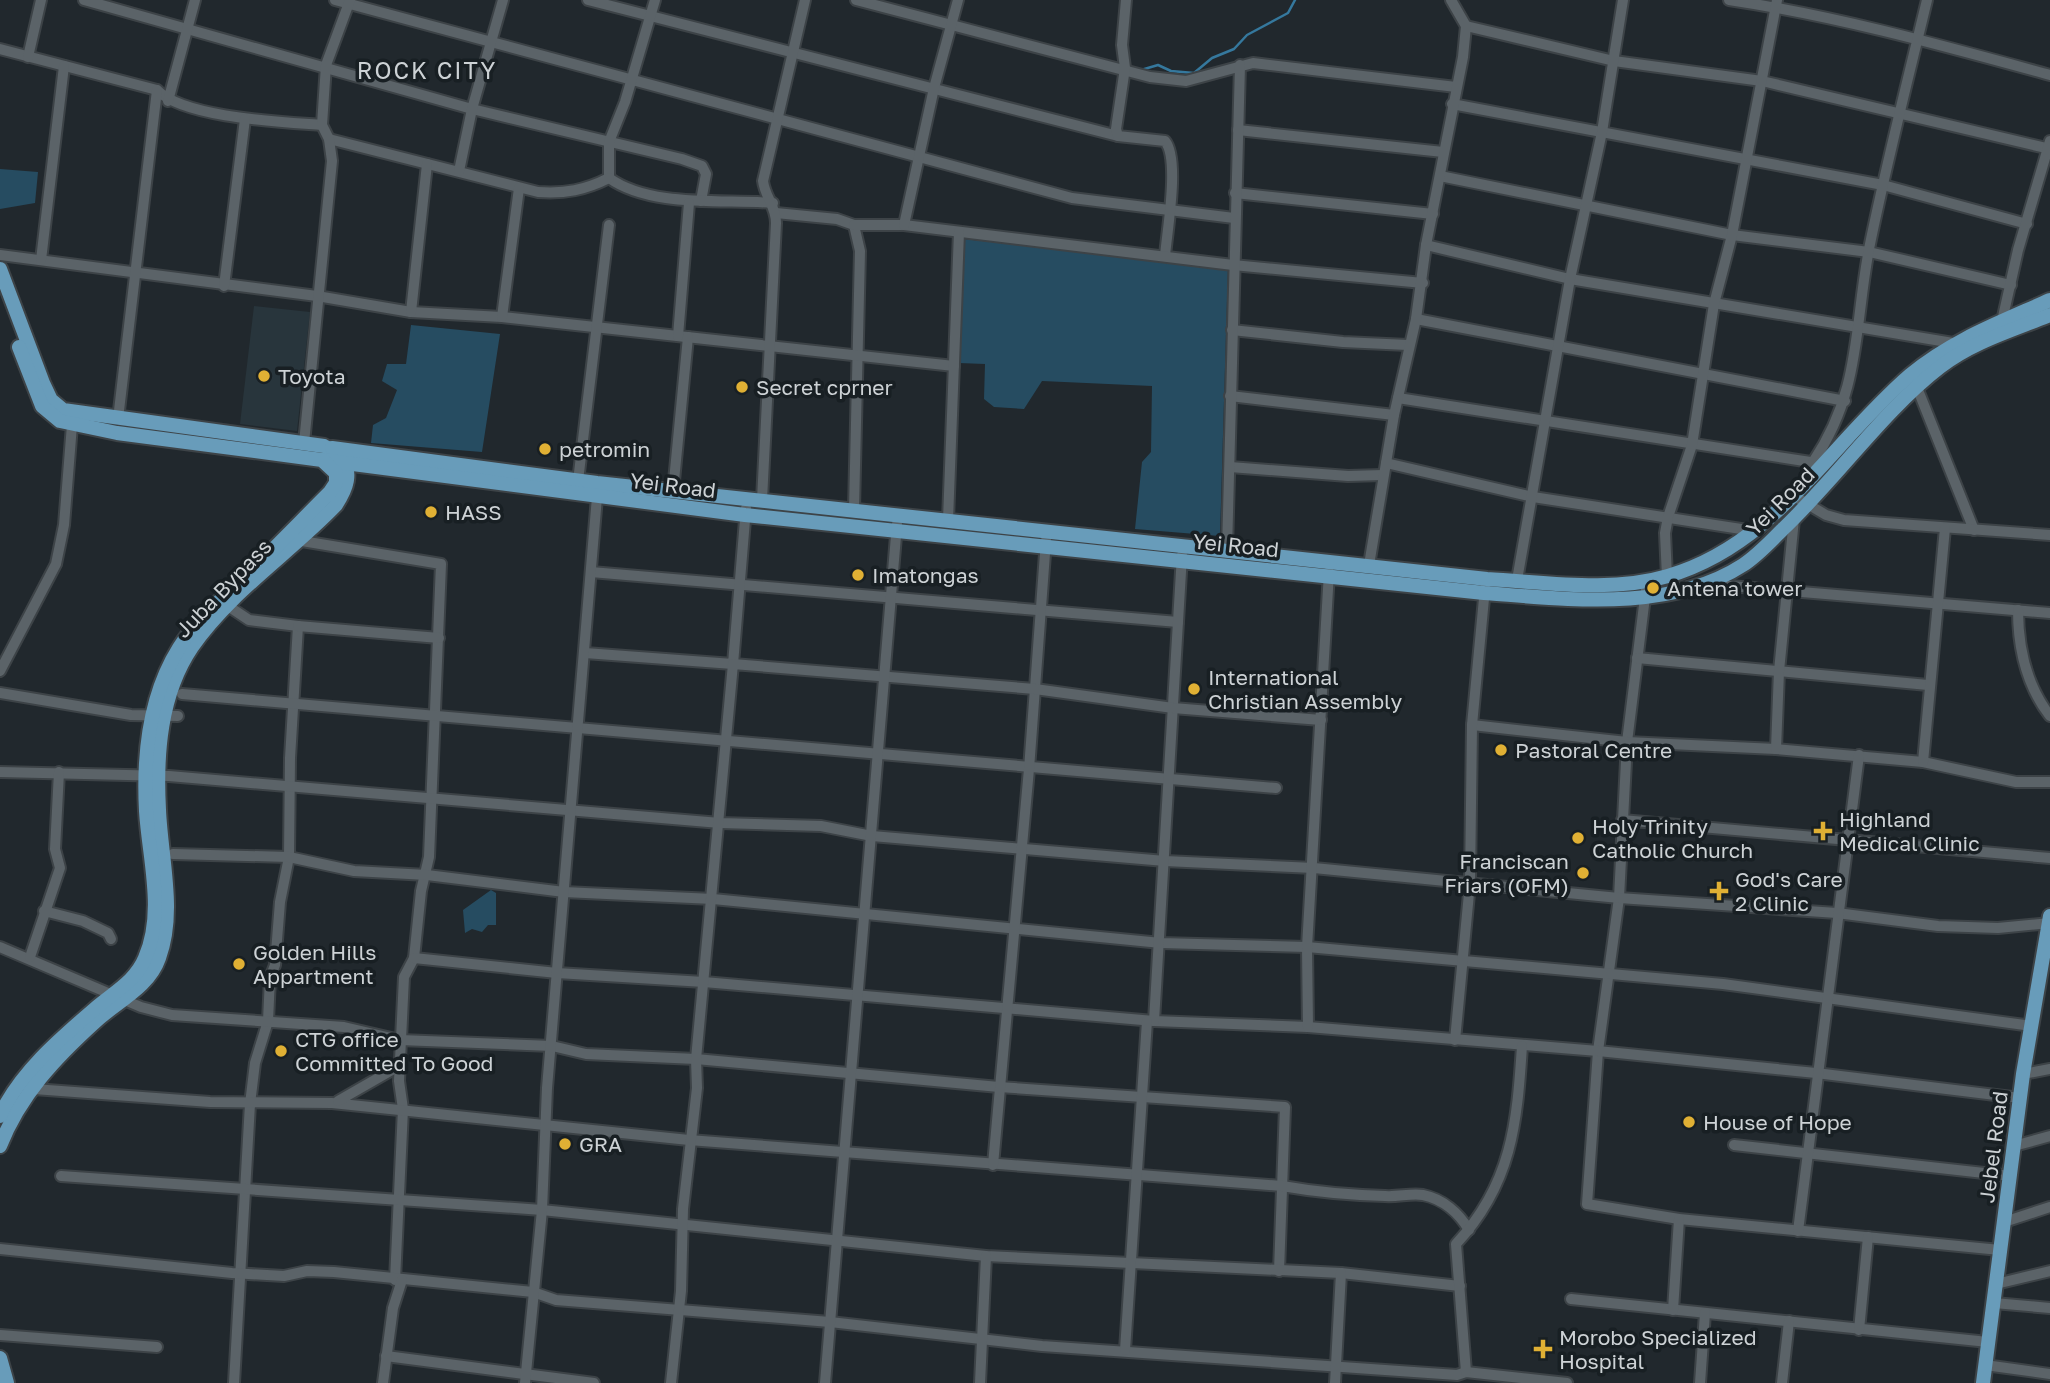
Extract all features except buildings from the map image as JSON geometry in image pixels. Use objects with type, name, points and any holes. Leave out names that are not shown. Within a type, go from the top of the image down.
[{"type":"main road","points":[[0,269],[51,400],[63,410],[332,448],[346,464]]},
{"type":"main road","points":[[0,293],[42,407],[51,417],[72,425],[322,460]]},
{"type":"main road","name":"Yei Road","points":[[322,460],[745,515],[1045,547],[1182,561],[1330,568],[1369,565],[1562,598],[1645,597],[1700,584],[1742,565],[1809,505],[1914,381],[1953,343],[2050,300]]},
{"type":"main road","name":"Yei Road","points":[[332,448],[578,481],[1227,550],[1330,568],[1485,586],[1517,580],[1583,584],[1647,581],[1667,577],[1722,555],[1755,531],[1794,496],[1818,463],[1868,415],[1914,381],[1967,349],[2050,315]]},
{"type":"main road","name":"Juba Bypass","points":[[1,1110],[33,1068],[60,1040],[139,971],[152,937],[155,908],[145,775],[156,698],[173,659],[221,600],[330,492],[336,483],[336,473],[322,460]]},
{"type":"main road","name":"Juba Bypass","points":[[0,1146],[22,1100],[38,1080],[69,1046],[150,976],[160,958],[167,900],[159,826],[158,754],[173,686],[192,647],[209,626],[335,505],[348,482],[346,464]]},
{"type":"main road","name":"Jebel Road","points":[[1983,1383],[2023,1074],[2032,1026],[2043,995],[2050,916]]},
{"type":"main road","points":[[0,1359],[7,1383]]},
{"type":"street","points":[[28,57],[41,0]]},
{"type":"street","points":[[84,0],[326,65],[472,109],[702,166],[706,174],[701,201]]},
{"type":"street","points":[[168,101],[185,29],[195,0]]},
{"type":"street","points":[[335,0],[1072,198],[1168,212],[1234,218]]},
{"type":"street","points":[[459,171],[472,109],[503,0]]},
{"type":"street","points":[[588,0],[1118,136],[1165,141],[1168,145],[1172,174],[1165,256]]},
{"type":"street","points":[[608,178],[609,142],[632,81],[655,0]]},
{"type":"street","points":[[762,500],[771,347],[775,208],[762,181],[805,0]]},
{"type":"street","points":[[856,0],[1125,68],[1150,77],[1186,81],[1240,65],[1275,64],[1456,87]]},
{"type":"street","points":[[904,225],[934,88],[958,0]]},
{"type":"street","points":[[1118,136],[1117,116],[1125,68],[1122,45],[1126,0]]},
{"type":"street","points":[[1369,565],[1394,415],[1423,283],[1426,245],[1466,26],[1451,0]]},
{"type":"street","points":[[1517,580],[1570,279],[1602,132],[1623,0]]},
{"type":"street","points":[[1729,0],[1776,4],[2050,75]]},
{"type":"street","points":[[1398,398],[1818,463],[1845,401],[1860,329],[1868,252],[1898,113],[1927,0]]},
{"type":"street","points":[[304,443],[332,161],[329,139],[322,125],[326,65],[349,2]]},
{"type":"street","points":[[1667,577],[1665,533],[1668,517],[1692,444],[1714,303],[1731,235],[1776,4]]},
{"type":"street","points":[[1466,26],[1614,61],[1762,81],[2049,146],[2002,321]]},
{"type":"street","points":[[0,49],[157,90],[168,101],[245,119],[322,125]]},
{"type":"street","points":[[1227,550],[1234,194],[1240,65]]},
{"type":"street","points":[[40,260],[64,66]]},
{"type":"street","points":[[118,419],[157,90]]},
{"type":"street","points":[[1452,104],[1883,185],[2027,224]]},
{"type":"street","points":[[224,286],[245,119]]},
{"type":"street","points":[[1238,130],[1443,152]]},
{"type":"street","points":[[329,139],[519,188],[554,194],[591,188],[608,178]]},
{"type":"street","points":[[411,312],[426,164]]},
{"type":"street","points":[[1440,176],[1731,235],[1868,252],[2011,285]]},
{"type":"street","points":[[608,178],[630,189],[689,203],[701,201],[775,208],[854,225],[904,225],[1233,265],[1423,283]]},
{"type":"street","points":[[502,317],[519,188]]},
{"type":"street","points":[[1234,194],[1433,214]]},
{"type":"street","points":[[673,491],[689,203]]},
{"type":"street","points":[[578,481],[608,225]]},
{"type":"street","points":[[854,225],[860,251],[854,509]]},
{"type":"street","points":[[948,520],[960,232]]},
{"type":"street","points":[[1426,245],[1570,279],[1953,343]]},
{"type":"street","points":[[0,255],[317,296],[411,312],[502,317],[858,358],[954,366]]},
{"type":"street","points":[[1416,319],[1845,401]]},
{"type":"street","points":[[1232,330],[1343,342],[1408,345]]},
{"type":"street","points":[[1914,381],[1974,530]]},
{"type":"street","points":[[1230,396],[1394,415]]},
{"type":"street","points":[[0,671],[60,553],[72,425]]},
{"type":"street","points":[[1386,463],[1533,498],[1755,531]]},
{"type":"street","points":[[1230,467],[1349,476],[1383,475]]},
{"type":"street","points":[[1794,496],[1844,520],[2050,535]]},
{"type":"street","points":[[525,1379],[542,1210],[545,1126],[580,731],[597,497]]},
{"type":"street","points":[[671,1383],[679,1311],[689,1140],[697,1088],[695,1059],[720,823],[746,499]]},
{"type":"street","points":[[825,1383],[898,514]]},
{"type":"street","points":[[1776,749],[1779,671],[1794,519]]},
{"type":"street","points":[[1923,762],[1928,685],[1945,528]]},
{"type":"street","points":[[993,1165],[1029,769],[1047,531]]},
{"type":"street","points":[[302,541],[441,564],[426,875],[414,958],[404,977],[399,1066],[403,1109],[400,1200],[396,1222],[398,1280],[383,1383]]},
{"type":"street","points":[[1125,1350],[1142,1097],[1161,943],[1182,545]]},
{"type":"street","points":[[1308,1027],[1307,947],[1314,868],[1330,568]]},
{"type":"street","points":[[591,572],[1178,622]]},
{"type":"street","points":[[1647,581],[1627,742],[1619,898],[1598,1051],[1587,1204],[1679,1219],[2000,1250]]},
{"type":"street","points":[[1700,584],[2050,613]]},
{"type":"street","points":[[1455,1040],[1465,960],[1470,883],[1472,725],[1485,586]]},
{"type":"street","points":[[231,608],[249,620],[439,639]]},
{"type":"street","points":[[2018,610],[2017,639],[2034,691],[2050,716]]},
{"type":"street","points":[[234,1383],[250,1104],[255,1063],[268,1021],[270,978],[275,965],[280,902],[289,857],[298,626]]},
{"type":"street","points":[[585,653],[1035,689],[1173,708],[1321,720]]},
{"type":"street","points":[[1637,658],[1928,685]]},
{"type":"street","points":[[0,694],[131,715],[178,716]]},
{"type":"street","points":[[182,694],[580,731],[1276,788]]},
{"type":"street","points":[[1472,725],[1627,742],[1859,755],[1923,762],[2016,782],[2050,782]]},
{"type":"street","points":[[1798,1231],[1816,1073],[1837,913],[1850,838],[1859,755]]},
{"type":"street","points":[[0,772],[145,775],[720,823],[821,826],[872,836],[1165,861],[1314,868],[1619,898],[1837,913],[1938,926],[1998,928],[2050,923]]},
{"type":"street","points":[[30,957],[60,868],[55,849],[59,772]]},
{"type":"street","points":[[1622,820],[1850,838],[2050,858]]},
{"type":"street","points":[[173,854],[289,857],[354,871],[426,875],[564,892],[713,899],[1161,943],[1307,947],[1465,960],[1723,984],[2032,1026]]},
{"type":"street","points":[[44,911],[83,921],[108,933],[111,939]]},
{"type":"street","points":[[0,947],[30,957],[155,1012],[172,1015],[344,1027],[400,1040],[552,1046],[586,1054],[695,1059],[999,1087],[1285,1107],[1279,1271]]},
{"type":"street","points":[[414,958],[558,973],[704,982],[1150,1021],[1308,1027],[1598,1051],[1816,1073],[2021,1098]]},
{"type":"street","points":[[1460,1377],[1460,1286],[1456,1244],[1469,1230],[1505,1169],[1517,1119],[1522,1046]]},
{"type":"street","points":[[332,1103],[349,1098],[399,1066]]},
{"type":"street","points":[[2023,1074],[2050,1069]]},
{"type":"street","points":[[34,1089],[250,1104],[332,1103],[689,1140],[1282,1186],[1372,1196],[1425,1195],[1458,1213],[1469,1230]]},
{"type":"street","points":[[2014,1146],[2050,1136]]},
{"type":"street","points":[[1734,1145],[2011,1175]]},
{"type":"street","points":[[61,1176],[542,1210],[986,1256],[1341,1273],[1460,1286]]},
{"type":"street","points":[[2004,1222],[2050,1207]]},
{"type":"street","points":[[1673,1310],[1679,1219]]},
{"type":"street","points":[[1859,1330],[1868,1237]]},
{"type":"street","points":[[0,1249],[241,1274],[284,1276],[307,1271],[334,1272],[533,1292],[556,1300],[830,1322],[982,1339],[1567,1383]]},
{"type":"street","points":[[980,1383],[986,1256]]},
{"type":"street","points":[[1996,1284],[2050,1271]]},
{"type":"street","points":[[1335,1383],[1341,1273]]},
{"type":"street","points":[[1571,1298],[1988,1342]]},
{"type":"street","points":[[1994,1303],[2050,1308]]},
{"type":"street","points":[[1700,1383],[1705,1313]]},
{"type":"street","points":[[1782,1383],[1789,1321]]},
{"type":"street","points":[[0,1335],[156,1347]]},
{"type":"street","points":[[386,1356],[525,1379],[594,1383]]},
{"type":"street","points":[[1985,1364],[2050,1374]]},
{"type":"shaded area","points":[[0,169],[38,172],[35,203],[0,209]]},
{"type":"shaded area","points":[[963,239],[1228,267],[1220,536],[1135,529],[1142,462],[1151,452],[1152,386],[1042,381],[1024,409],[994,407],[984,399],[985,364],[959,363]]},
{"type":"shaded area","name":"Toyota","points":[[254,306],[310,312],[297,431],[240,424]]},
{"type":"shaded area","points":[[411,325],[500,334],[482,452],[371,443],[373,425],[386,418],[397,390],[382,381],[387,364],[406,364]]},
{"type":"shaded area","points":[[491,890],[496,893],[496,925],[488,925],[482,932],[472,929],[465,933],[463,910]]},
{"type":"waterway","points":[[1141,70],[1158,65],[1171,71],[1194,73],[1212,58],[1234,49],[1247,35],[1288,13],[1295,0]]},
{"type":"place","name":"Toyota","points":[[264,376]]},
{"type":"place","name":"Secret cprner","points":[[742,387]]},
{"type":"place","name":"petromin","points":[[545,449]]},
{"type":"place","name":"HASS","points":[[431,512]]},
{"type":"place","name":"Imatongas","points":[[858,575]]},
{"type":"place","name":"Antena tower","points":[[1653,588]]},
{"type":"place","name":"International Christian Assembly","points":[[1194,689]]},
{"type":"place","name":"Pastoral Centre","points":[[1501,750]]},
{"type":"place","name":"Highland Medical Clinic","points":[[1823,831]]},
{"type":"place","name":"Holy Trinity Catholic Church","points":[[1578,838]]},
{"type":"place","name":"Franciscan Friars (OFM)","points":[[1583,873]]},
{"type":"place","name":"God's Care 2 Clinic","points":[[1719,891]]},
{"type":"place","name":"Golden Hills Appartment","points":[[239,964]]},
{"type":"place","name":"CTG office Committed To Good","points":[[281,1051]]},
{"type":"place","name":"House of Hope","points":[[1689,1122]]},
{"type":"place","name":"GRA","points":[[565,1144]]},
{"type":"place","name":"Morobo Specialized Hospital","points":[[1543,1349]]},
{"type":"district","name":"ROCK CITY","points":[[427,70]]}]
